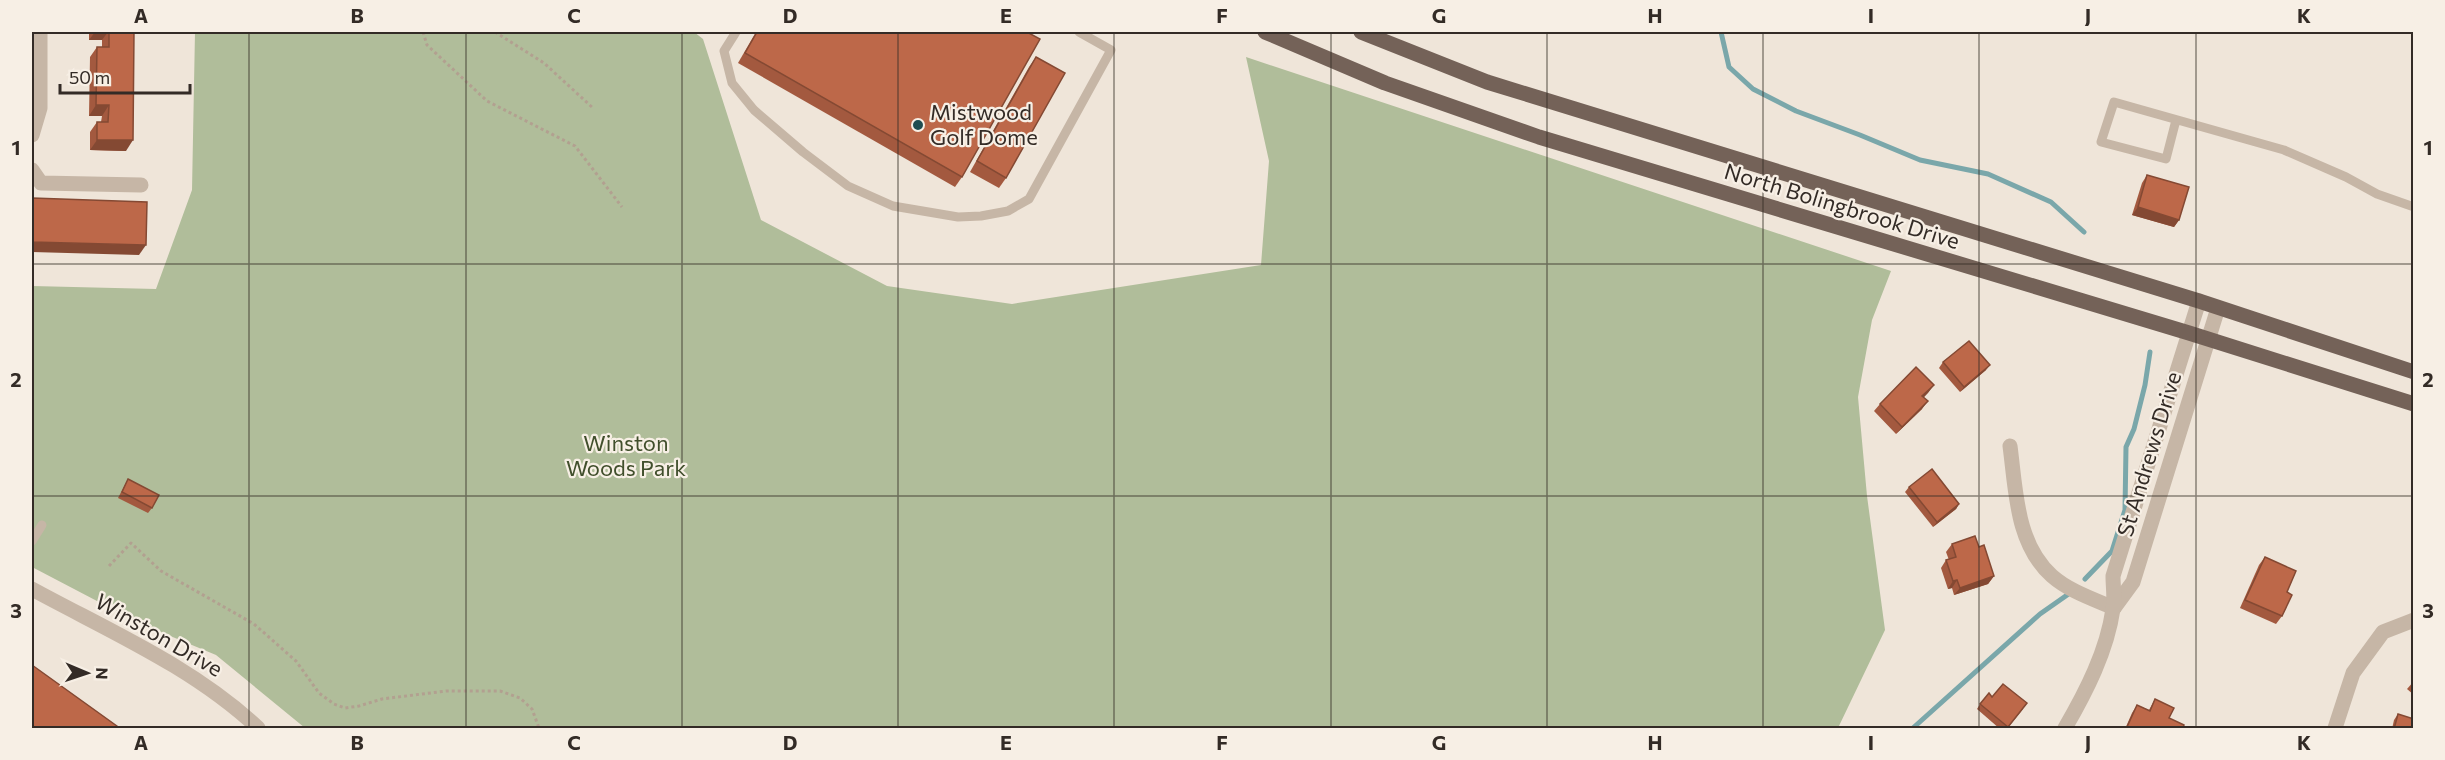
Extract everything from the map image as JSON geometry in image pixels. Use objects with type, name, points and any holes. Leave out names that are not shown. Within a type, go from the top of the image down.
[{"type":"main road","name":"North Bolingbrook Drive","points":[[1264,32],[1385,83],[1539,137],[2189,333],[2414,404]]},
{"type":"main road","name":"North Bolingbrook Drive","points":[[1361,32],[1487,82],[2199,302],[2414,372]]},
{"type":"street","points":[[32,135],[40,108],[40,32]]},
{"type":"street","points":[[32,170],[41,183],[141,185]]},
{"type":"street","name":"St Andrews Drive","points":[[2065,729],[2094,673],[2114,608],[2113,576],[2199,302]]},
{"type":"street","name":"St Andrews Drive","points":[[2114,608],[2133,582],[2218,308]]},
{"type":"street","points":[[2010,446],[2018,506],[2024,535],[2031,550],[2052,576],[2073,589],[2114,608]]},
{"type":"street","name":"Winston Drive","points":[[32,589],[182,670],[234,705],[258,729]]},
{"type":"street","points":[[2335,729],[2353,673],[2383,632],[2414,620]]},
{"type":"lane","points":[[736,32],[724,51],[732,83],[754,110],[803,152],[848,186],[893,206],[958,217],[1008,211],[1029,199],[1111,50],[1079,32]]},
{"type":"lane","points":[[2176,120],[2166,159],[2101,142],[2114,102],[2284,150],[2346,177],[2378,194],[2414,207]]},
{"type":"lane","points":[[32,541],[42,525]]},
{"type":"path","points":[[423,32],[427,45],[487,101],[575,146],[622,207]]},
{"type":"path","points":[[495,32],[544,63],[594,109]]},
{"type":"path","points":[[109,566],[131,543],[161,571],[254,624],[296,661],[319,693],[334,704],[345,708],[382,699],[446,690],[500,691],[520,698],[532,709],[538,729]]},
{"type":"green space","name":"Winston Woods Park","points":[[195,32],[694,32],[703,39],[761,220],[887,286],[1012,304],[1261,265],[1269,161],[1246,57],[1891,271],[1872,320],[1858,397],[1867,496],[1885,630],[1838,728],[305,728],[216,655],[139,623],[32,567],[32,286],[156,289],[192,190]]},
{"type":"building","points":[[109,32],[134,32],[133,140],[97,140],[97,122],[108,122],[109,105],[96,105],[97,47],[109,47]]},
{"type":"building","name":"Mistwood Golf Dome","points":[[757,32],[1027,32],[1040,39],[962,177],[745,53]]},
{"type":"building","points":[[1036,57],[1065,73],[1006,178],[977,161]]},
{"type":"building","points":[[2147,175],[2189,187],[2179,220],[2138,207]]},
{"type":"building","points":[[32,198],[147,202],[146,245],[32,242]]},
{"type":"building","points":[[1969,341],[1990,365],[1964,387],[1943,362]]},
{"type":"building","points":[[1916,367],[1934,385],[1922,396],[1928,401],[1902,427],[1880,404]]},
{"type":"building","points":[[1932,469],[1959,504],[1937,522],[1909,487]]},
{"type":"building","points":[[128,479],[159,495],[152,508],[122,492]]},
{"type":"building","points":[[1975,536],[1979,547],[1984,545],[1994,576],[1960,588],[1957,580],[1953,581],[1946,560],[1956,557],[1952,544]]},
{"type":"building","points":[[2265,557],[2296,571],[2287,592],[2292,595],[2282,616],[2245,600]]},
{"type":"building","points":[[32,665],[121,729],[32,729]]},
{"type":"building","points":[[2003,684],[2027,703],[2008,727],[1980,704],[1989,693],[1992,697]]},
{"type":"building","points":[[2155,699],[2174,708],[2169,718],[2184,725],[2183,729],[2130,729],[2127,727],[2137,705],[2150,711]]},
{"type":"building","points":[[2398,714],[2414,719],[2414,729],[2394,729]]},
{"type":"waterway","points":[[1721,32],[1729,67],[1753,89],[1796,111],[1920,160],[1988,174],[2051,202],[2084,232]]},
{"type":"waterway","points":[[2085,579],[2112,551],[2125,510],[2126,447],[2134,429],[2145,385],[2150,352]]},
{"type":"waterway","points":[[1913,728],[2040,614],[2070,593]]},
{"type":"place","name":"Mistwood Golf Dome","points":[[918,125]]}]
